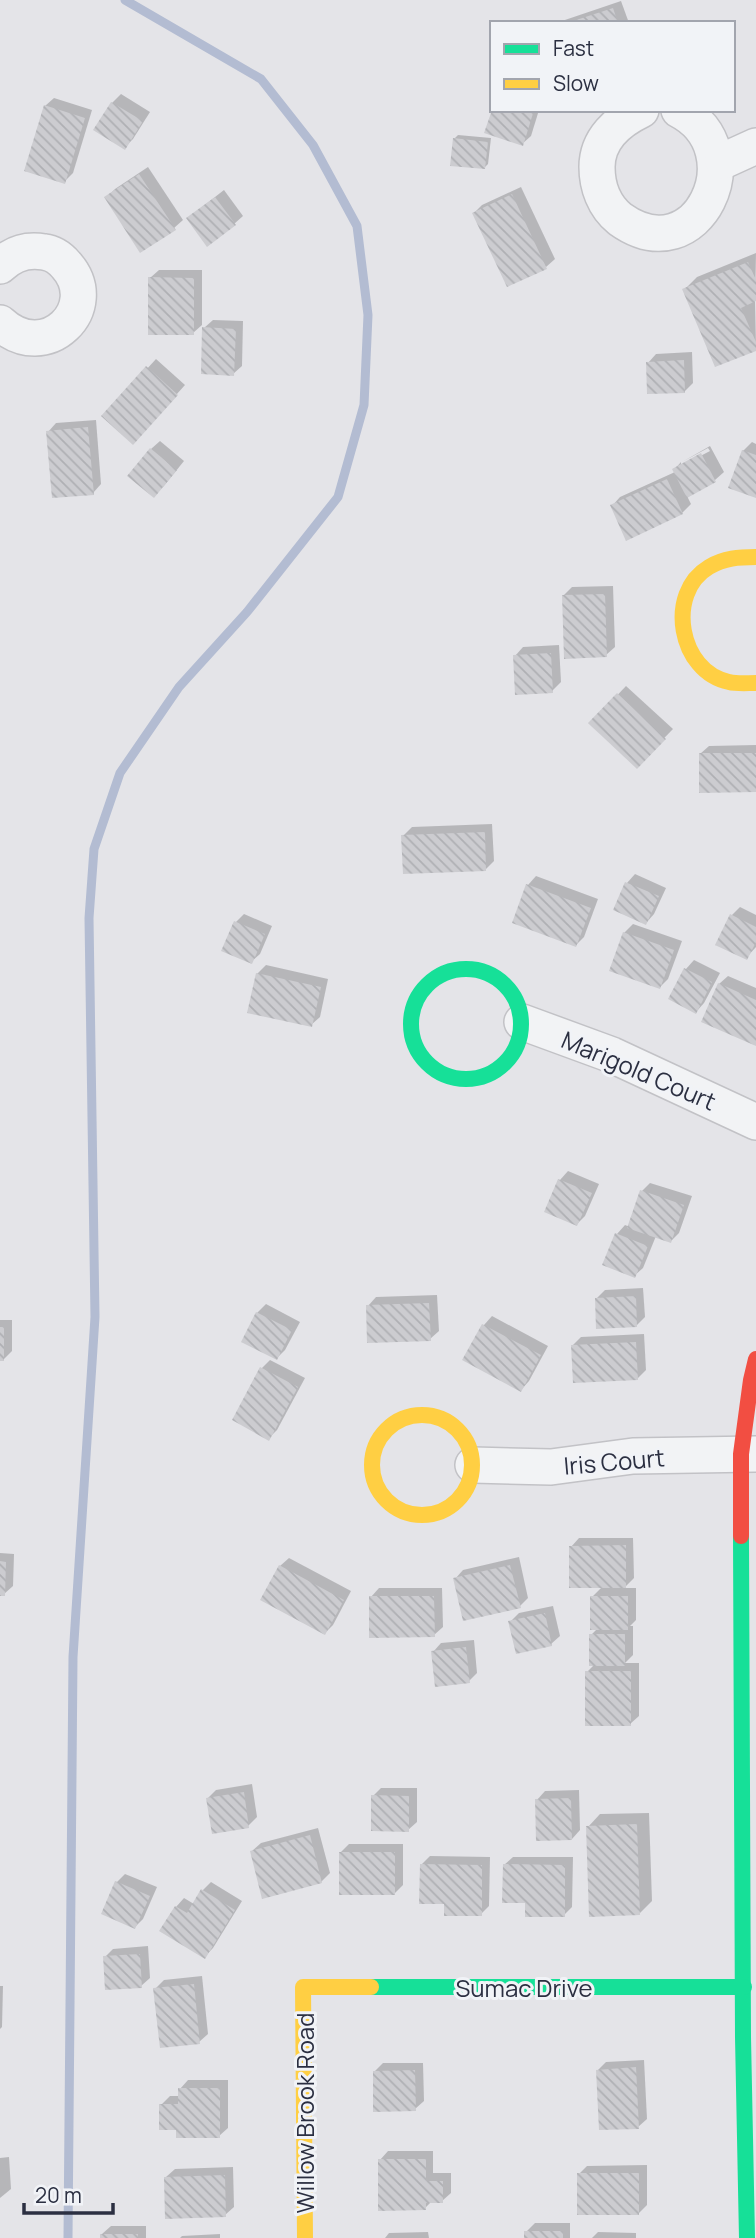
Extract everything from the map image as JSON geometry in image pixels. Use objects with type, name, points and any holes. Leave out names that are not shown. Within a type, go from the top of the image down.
[{"type":"street","points":[[636,112],[611,130],[602,145],[597,162],[597,180],[604,199],[615,215],[631,226],[660,233],[688,227],[704,215],[716,200],[722,181],[723,161],[718,144],[708,129],[683,112]]},
{"type":"street","points":[[723,161],[756,146]]},
{"type":"street","points":[[0,266],[7,258],[20,252],[35,250],[50,253],[62,260],[72,271],[78,299],[74,313],[66,325],[54,334],[40,339],[25,338],[12,333],[0,323]]},
{"type":"street","points":[[756,557],[735,557],[715,563],[699,575],[687,592],[681,612],[682,633],[690,653],[704,670],[723,681],[744,685],[756,683]]},
{"type":"street","points":[[468,969],[485,972],[499,980],[511,991],[519,1006],[522,1022],[520,1040],[511,1057],[498,1070],[482,1078],[463,1080],[445,1076],[430,1067],[418,1053],[411,1036],[411,1017],[415,1001],[424,987],[437,977],[452,971],[468,969]]},
{"type":"street","name":"Marigold Court","points":[[522,1022],[612,1055],[756,1122]]},
{"type":"street","points":[[747,2238],[743,2037],[749,1454],[751,1380],[756,1359]]},
{"type":"street","points":[[415,1415],[432,1416],[448,1422],[461,1433],[470,1448],[473,1465],[470,1481],[463,1495],[452,1506],[438,1513],[422,1516],[406,1513],[392,1506],[381,1495],[374,1481],[372,1464],[375,1447],[384,1432],[398,1421],[415,1415]]},
{"type":"street","name":"Iris Court","points":[[473,1465],[551,1467],[633,1456],[749,1454]]},
{"type":"street","name":"Sumac Drive","points":[[303,1987],[744,1987]]},
{"type":"street","name":"Willow Brook Road","points":[[303,1987],[305,2238]]},
{"type":"building","points":[[613,8],[617,21],[573,21]]},
{"type":"building","points":[[111,102],[143,121],[125,150],[93,130]]},
{"type":"building","points":[[44,105],[85,118],[65,184],[24,171]]},
{"type":"building","points":[[491,112],[533,112],[523,146],[484,133]]},
{"type":"building","points":[[453,138],[488,142],[485,169],[450,166]]},
{"type":"building","points":[[139,174],[176,230],[140,253],[104,197]]},
{"type":"building","points":[[512,194],[547,269],[507,287],[472,213]]},
{"type":"building","points":[[215,197],[236,225],[207,247],[186,218]]},
{"type":"building","points":[[748,262],[756,280],[756,301],[741,308],[756,342],[756,351],[715,367],[682,289]]},
{"type":"building","points":[[148,277],[194,278],[194,335],[148,335]]},
{"type":"building","points":[[202,327],[236,329],[234,376],[201,374]]},
{"type":"building","points":[[684,360],[685,393],[647,394],[646,362]]},
{"type":"building","points":[[146,366],[178,395],[133,445],[101,416]]},
{"type":"building","points":[[88,427],[94,495],[52,498],[46,431]]},
{"type":"building","points":[[150,448],[177,470],[154,498],[127,476]]},
{"type":"building","points":[[742,450],[756,455],[756,498],[728,488]]},
{"type":"building","points":[[701,453],[716,482],[687,498],[672,469]]},
{"type":"building","points":[[667,479],[683,514],[626,541],[610,505]]},
{"type":"building","points":[[605,594],[607,657],[564,659],[562,595]]},
{"type":"building","points":[[551,653],[553,693],[515,695],[513,655]]},
{"type":"building","points":[[617,693],[666,739],[637,769],[588,723]]},
{"type":"building","points":[[699,753],[756,753],[756,792],[699,793]]},
{"type":"building","points":[[485,832],[486,871],[403,874],[401,835]]},
{"type":"building","points":[[625,882],[659,896],[646,925],[613,910]]},
{"type":"building","points":[[526,884],[591,908],[576,947],[512,923]]},
{"type":"building","points":[[730,914],[756,927],[756,942],[747,960],[715,945]]},
{"type":"building","points":[[234,921],[265,934],[252,964],[221,951]]},
{"type":"building","points":[[623,932],[674,950],[660,989],[609,971]]},
{"type":"building","points":[[684,968],[712,982],[696,1014],[668,999]]},
{"type":"building","points":[[256,973],[321,987],[312,1027],[247,1013]]},
{"type":"building","points":[[718,983],[756,1000],[756,1046],[701,1022]]},
{"type":"building","points":[[558,1179],[592,1193],[577,1226],[544,1212]]},
{"type":"building","points":[[640,1190],[684,1205],[671,1243],[627,1228]]},
{"type":"building","points":[[615,1233],[648,1246],[635,1278],[602,1265]]},
{"type":"building","points":[[636,1296],[637,1327],[596,1329],[595,1298]]},
{"type":"building","points":[[429,1303],[431,1341],[367,1343],[366,1305]]},
{"type":"building","points":[[256,1312],[292,1330],[277,1360],[241,1342]]},
{"type":"building","points":[[482,1324],[541,1355],[521,1392],[462,1360]]},
{"type":"building","points":[[0,1327],[4,1327],[4,1361],[0,1361]]},
{"type":"building","points":[[636,1342],[638,1380],[573,1383],[571,1345]]},
{"type":"building","points":[[260,1367],[298,1387],[269,1441],[232,1420]]},
{"type":"building","points":[[626,1545],[626,1588],[569,1588],[569,1546]]},
{"type":"building","points":[[0,1561],[6,1562],[5,1596],[0,1596]]},
{"type":"building","points":[[279,1565],[344,1600],[325,1635],[260,1600]]},
{"type":"building","points":[[510,1565],[521,1608],[463,1621],[453,1578]]},
{"type":"building","points":[[369,1596],[434,1596],[435,1637],[369,1638]]},
{"type":"building","points":[[590,1596],[628,1596],[628,1630],[590,1630]]},
{"type":"building","points":[[545,1613],[552,1646],[516,1654],[508,1621]]},
{"type":"building","points":[[589,1634],[625,1634],[625,1666],[589,1666]]},
{"type":"building","points":[[466,1647],[470,1683],[435,1687],[431,1651]]},
{"type":"building","points":[[585,1671],[631,1671],[631,1726],[585,1726]]},
{"type":"building","points":[[244,1792],[249,1828],[212,1834],[206,1798]]},
{"type":"building","points":[[371,1795],[409,1796],[409,1832],[371,1831]]},
{"type":"building","points":[[571,1798],[572,1840],[536,1841],[535,1799]]},
{"type":"building","points":[[637,1824],[640,1915],[589,1917],[586,1826]]},
{"type":"building","points":[[310,1835],[322,1883],[262,1899],[250,1851]]},
{"type":"building","points":[[339,1852],[395,1852],[395,1895],[339,1895]]},
{"type":"building","points":[[420,1864],[482,1865],[482,1916],[444,1916],[444,1904],[419,1904]]},
{"type":"building","points":[[503,1864],[565,1865],[565,1917],[525,1917],[525,1903],[502,1903]]},
{"type":"building","points":[[115,1881],[150,1896],[135,1929],[101,1914]]},
{"type":"building","points":[[201,1889],[235,1910],[205,1959],[159,1931],[175,1906],[187,1913]]},
{"type":"building","points":[[140,1954],[142,1988],[105,1990],[103,1956]]},
{"type":"building","points":[[194,1984],[200,2044],[160,2048],[153,1988]]},
{"type":"building","points":[[636,2067],[639,2129],[599,2130],[596,2070]]},
{"type":"building","points":[[415,2070],[416,2111],[373,2112],[373,2071]]},
{"type":"building","points":[[178,2088],[220,2088],[220,2138],[176,2138],[176,2130],[159,2130],[159,2104],[178,2104]]},
{"type":"building","points":[[378,2159],[426,2159],[426,2181],[443,2181],[443,2203],[426,2203],[426,2210],[378,2211]]},
{"type":"building","points":[[577,2173],[639,2173],[639,2215],[577,2215]]},
{"type":"building","points":[[225,2175],[226,2217],[165,2219],[164,2177]]},
{"type":"building","points":[[524,2231],[563,2231],[563,2238],[524,2238]]},
{"type":"building","points":[[100,2234],[138,2234],[138,2238],[100,2238]]},
{"type":"waterway","points":[[68,2238],[73,1657],[95,1317],[89,918],[94,849],[120,773],[179,687],[247,612],[338,497],[364,405],[368,315],[357,226],[313,145],[261,79],[125,0]]},
{"type":"traffic: fast","points":[[466,969],[487,973],[505,985],[517,1003],[521,1024],[517,1045],[505,1063],[487,1075],[466,1079],[445,1075],[427,1063],[415,1045],[411,1024],[415,1003],[427,985],[445,973],[466,969]]},
{"type":"traffic: fast","points":[[741,1536],[743,2037],[747,2238]]},
{"type":"traffic: fast","points":[[371,1987],[744,1987]]},
{"type":"traffic: slow","points":[[756,557],[732,559],[709,567],[695,579],[683,612],[689,648],[699,663],[712,675],[729,682],[756,683]]},
{"type":"traffic: slow","points":[[422,1415],[450,1423],[464,1437],[472,1465],[464,1493],[450,1507],[422,1515],[394,1507],[380,1493],[372,1465],[380,1437],[394,1423],[422,1415]]},
{"type":"traffic: slow","points":[[305,2238],[303,1987],[371,1987]]},
{"type":"traffic: jam","points":[[741,1536],[741,1454],[756,1359]]}]
